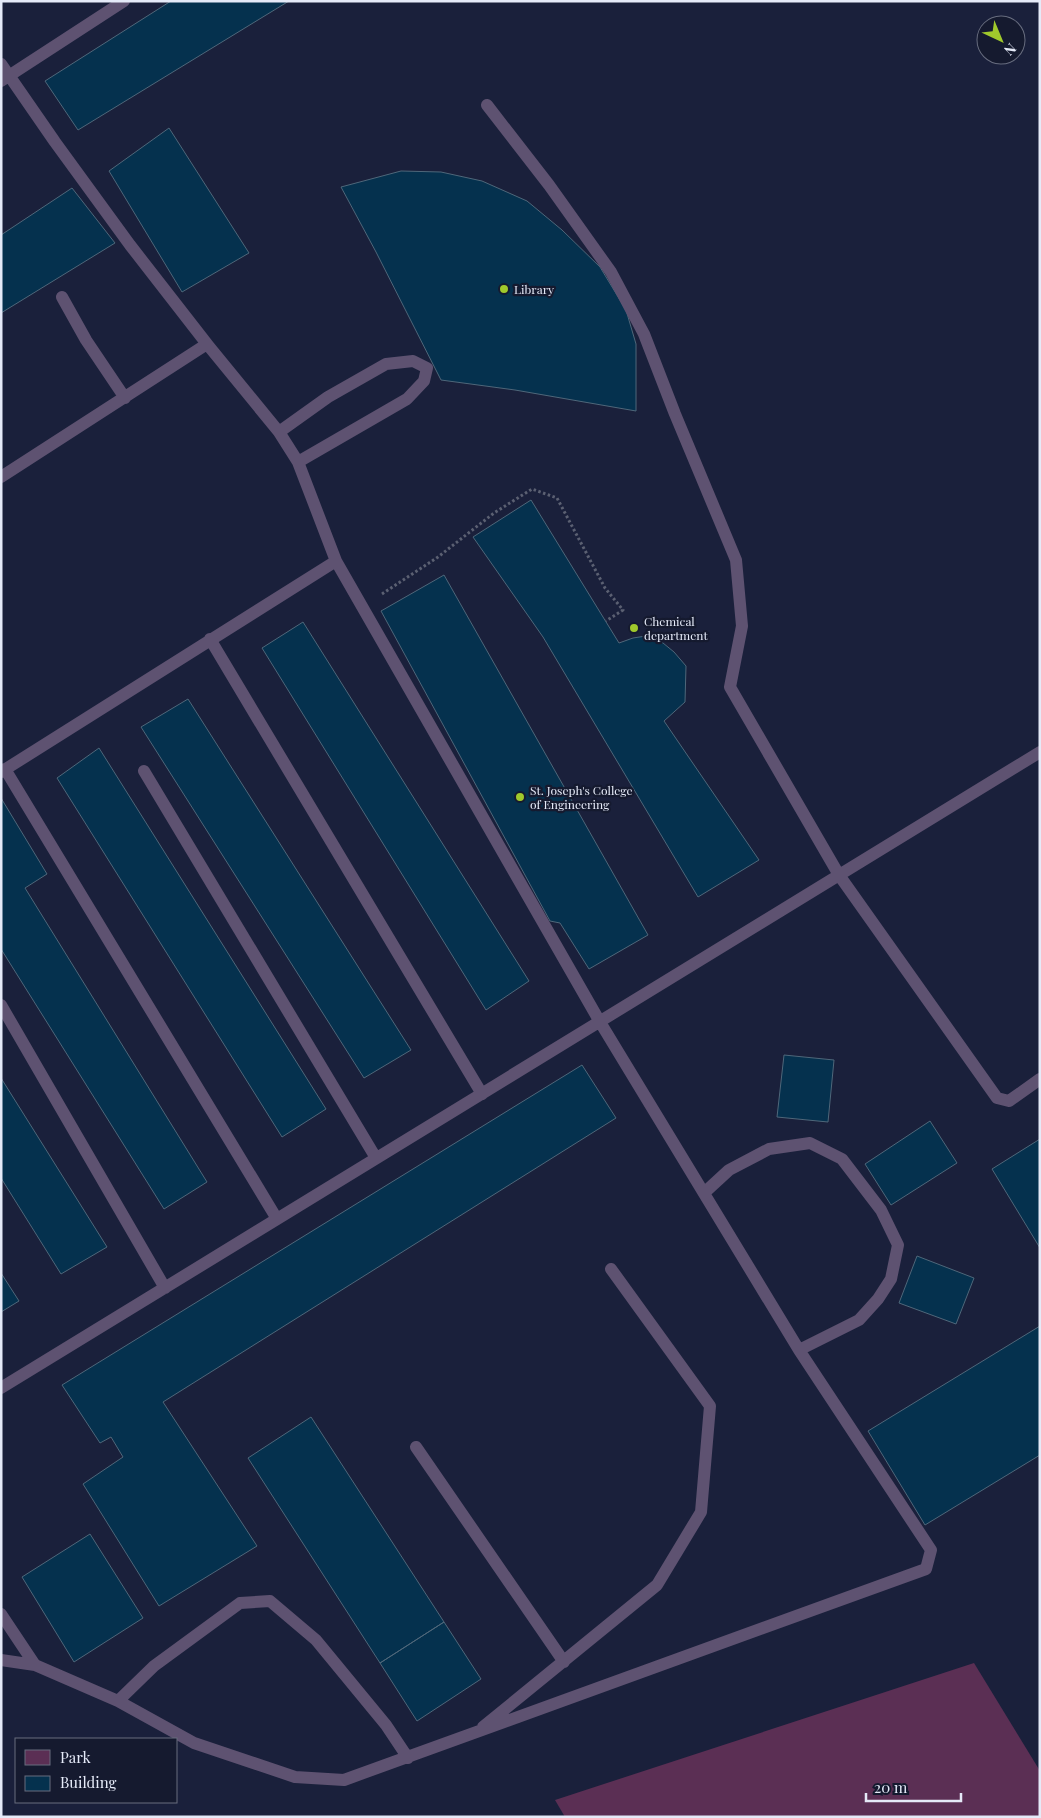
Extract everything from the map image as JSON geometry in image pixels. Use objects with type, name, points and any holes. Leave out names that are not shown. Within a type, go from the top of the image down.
[{"type":"lane","points":[[6,78],[124,1]]},
{"type":"lane","points":[[1,64],[6,78],[130,245],[279,432],[298,462],[336,560],[600,1022],[799,1350],[931,1550],[926,1569],[344,1780],[295,1777],[194,1743],[118,1701],[35,1665],[1,1660]]},
{"type":"lane","points":[[487,105],[549,185],[611,272],[644,334],[736,560],[742,626],[730,688],[839,875],[997,1098],[1010,1101],[1040,1079]]},
{"type":"lane","points":[[62,297],[86,340],[125,398]]},
{"type":"lane","points":[[1,477],[207,344]]},
{"type":"lane","points":[[279,432],[328,397],[386,364],[413,361],[427,368],[424,381],[407,399],[298,462]]},
{"type":"lane","points":[[277,1219],[3,770],[336,560]]},
{"type":"lane","points":[[210,639],[482,1094]]},
{"type":"lane","points":[[1,1388],[1040,752]]},
{"type":"lane","points":[[144,771],[376,1158]]},
{"type":"lane","points":[[1,1005],[165,1288]]},
{"type":"lane","points":[[704,1193],[728,1170],[769,1149],[810,1143],[842,1159],[881,1210],[898,1244],[892,1279],[878,1299],[859,1320],[799,1350]]},
{"type":"lane","points":[[473,1734],[657,1585],[702,1512],[710,1406],[611,1269]]},
{"type":"lane","points":[[416,1447],[564,1662]]},
{"type":"lane","points":[[118,1701],[154,1666],[240,1602],[270,1601],[316,1640],[386,1725],[408,1758]]},
{"type":"lane","points":[[1,1614],[35,1665]]},
{"type":"path","points":[[382,594],[438,557],[494,513],[532,489],[557,498],[605,588],[623,610],[606,621]]},
{"type":"shaded area","name":"St. Joseph's College of Engineering","points":[[1,1],[1040,1],[1040,1817],[1,1817]]},
{"type":"green space","points":[[974,1663],[1040,1771],[1040,1817],[565,1817],[555,1800]]},
{"type":"building","points":[[171,1],[289,1],[78,130],[45,81]]},
{"type":"building","points":[[169,128],[249,253],[182,292],[109,171]]},
{"type":"building","name":"Library","points":[[401,171],[441,172],[482,181],[527,201],[562,230],[600,267],[626,310],[636,344],[636,411],[515,390],[441,380],[341,187]]},
{"type":"building","points":[[72,188],[115,243],[1,313],[1,235]]},
{"type":"building","points":[[531,500],[619,643],[646,636],[663,643],[686,666],[685,702],[664,721],[759,860],[698,897],[543,637],[473,537]]},
{"type":"building","points":[[444,575],[648,935],[589,969],[560,923],[550,921],[381,611]]},
{"type":"building","points":[[303,622],[529,981],[486,1010],[262,648]]},
{"type":"building","points":[[188,699],[411,1050],[364,1078],[141,727]]},
{"type":"building","points":[[99,748],[326,1109],[282,1137],[57,778]]},
{"type":"building","points":[[1,798],[47,874],[25,888],[207,1182],[164,1209],[1,949]]},
{"type":"building","points":[[784,1055],[834,1060],[828,1122],[777,1117]]},
{"type":"building","points":[[582,1065],[616,1118],[163,1402],[257,1546],[159,1606],[83,1484],[123,1457],[111,1437],[100,1443],[62,1385]]},
{"type":"building","points":[[1,1078],[107,1247],[61,1274],[1,1178]]},
{"type":"building","points":[[930,1121],[957,1163],[891,1205],[865,1164]]},
{"type":"building","points":[[1040,1139],[1040,1248],[992,1169]]},
{"type":"building","points":[[917,1256],[974,1278],[956,1324],[899,1303]]},
{"type":"building","points":[[1,1273],[19,1301],[1,1312]]},
{"type":"building","points":[[1040,1326],[1040,1455],[925,1525],[868,1431]]},
{"type":"building","points":[[311,1417],[444,1622],[380,1663],[248,1458]]},
{"type":"building","points":[[90,1534],[143,1618],[74,1662],[22,1577]]},
{"type":"building","points":[[444,1622],[481,1679],[417,1721],[380,1663]]},
{"type":"place","name":"Library","points":[[504,289]]},
{"type":"place","name":"Chemical department","points":[[634,628]]},
{"type":"place","name":"St. Joseph's College of Engineering","points":[[520,797]]}]
